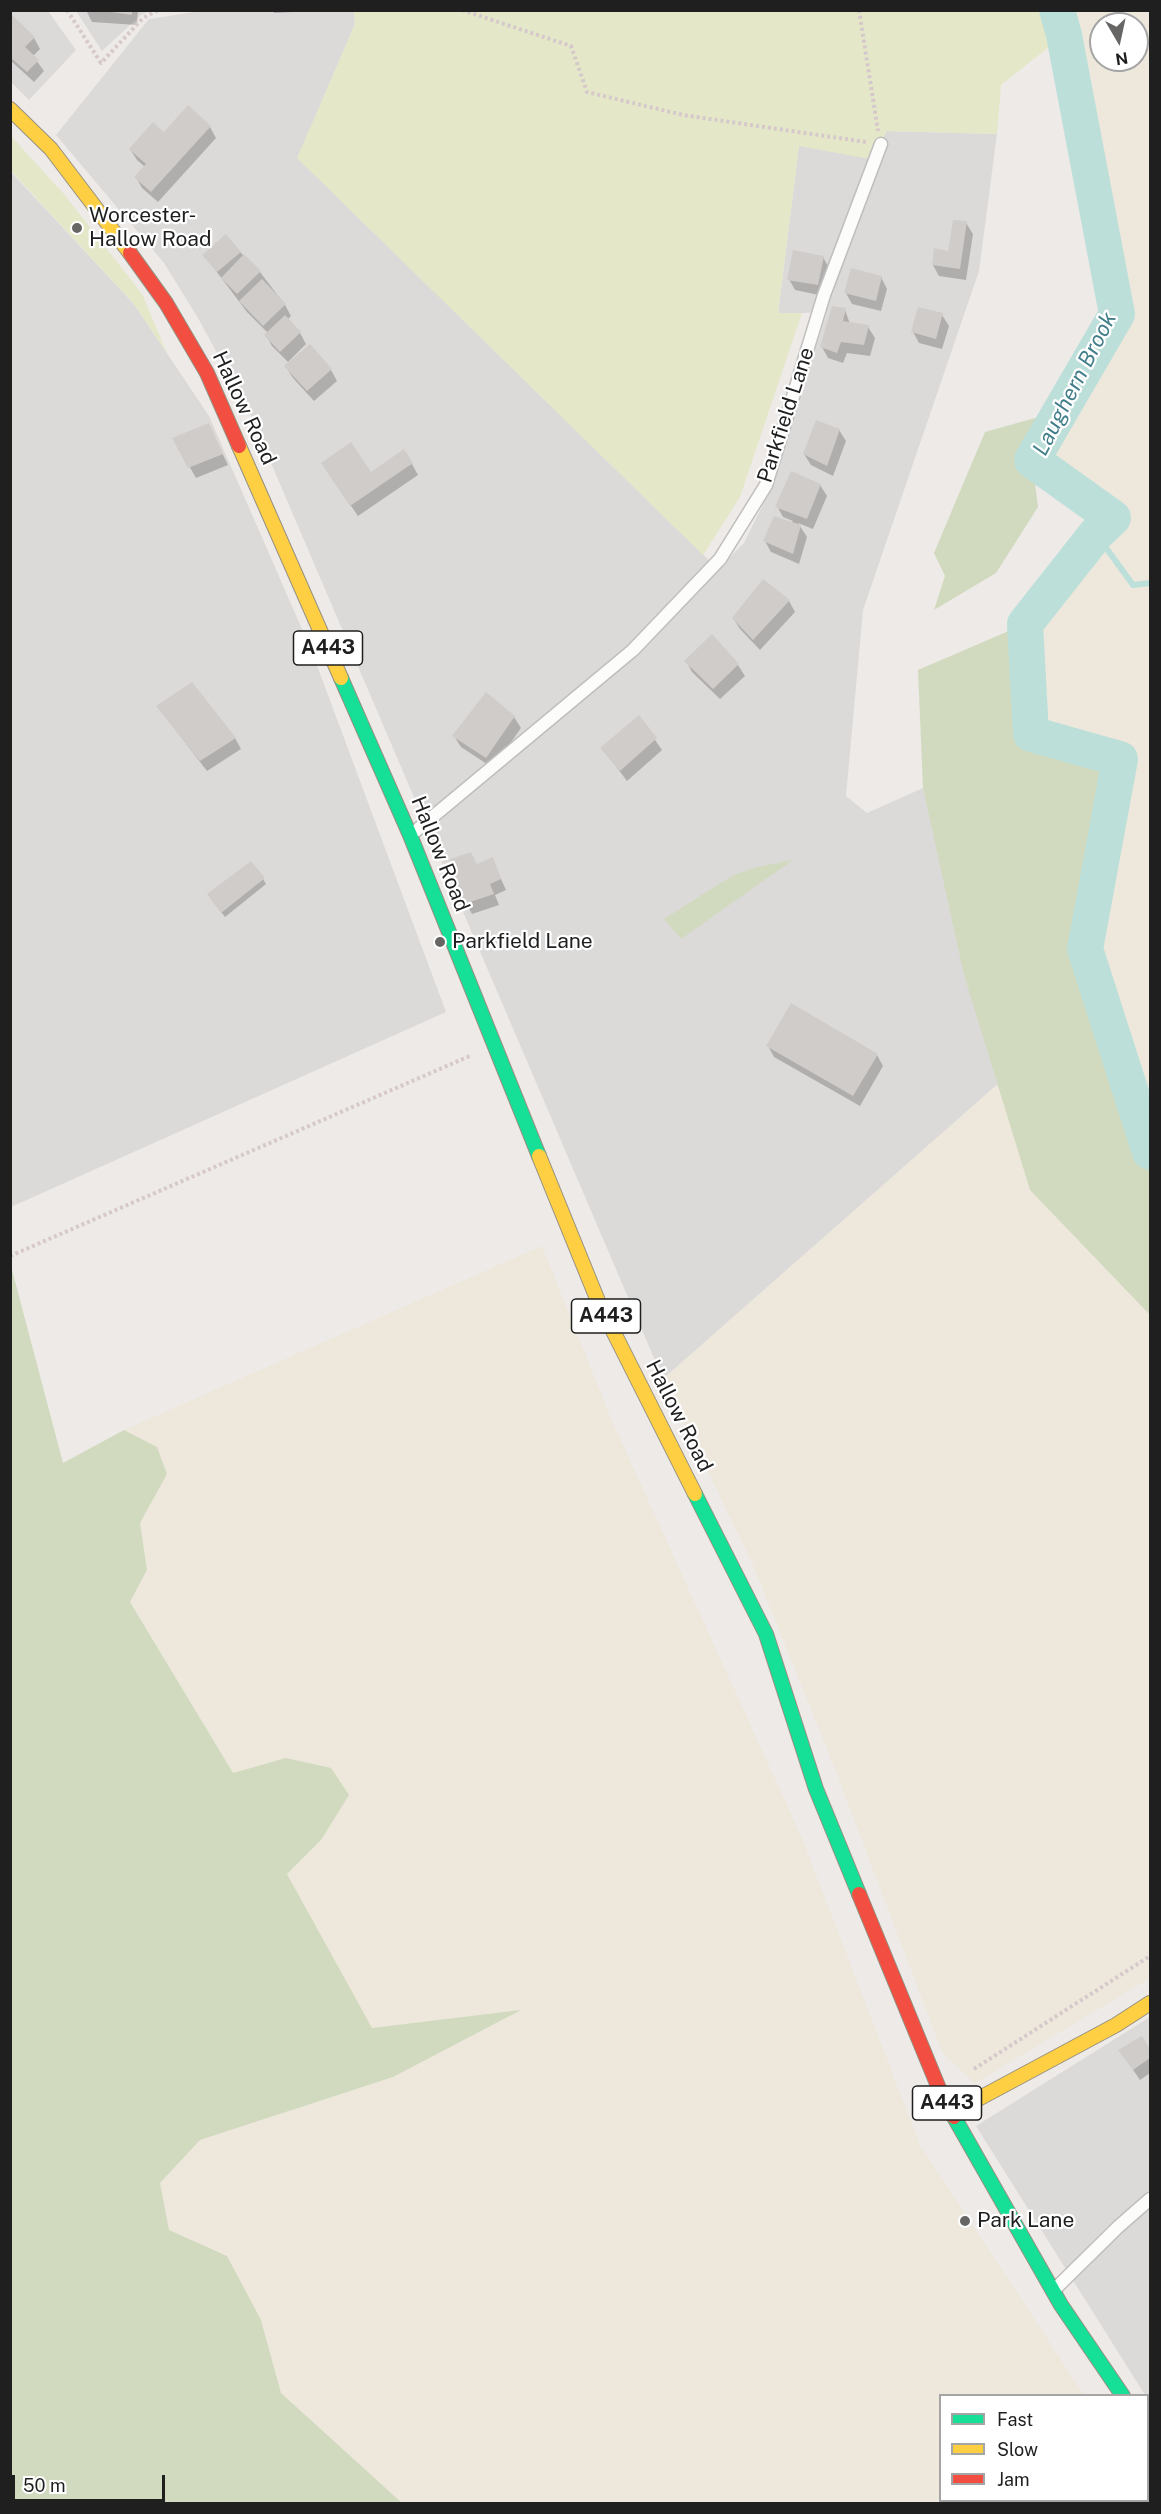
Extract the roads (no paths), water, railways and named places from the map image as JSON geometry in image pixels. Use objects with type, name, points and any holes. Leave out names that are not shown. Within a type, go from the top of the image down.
[{"type":"main road","name":"Hallow Road","points":[[10,109],[51,149],[102,214],[166,303],[207,373],[410,836],[598,1301],[766,1634],[816,1789],[940,2091],[952,2113]]},
{"type":"main road","points":[[952,2113],[1116,2025],[1150,2003]]},
{"type":"main road","name":"A443","points":[[952,2113],[1053,2291],[1122,2394]]},
{"type":"lane","name":"Parkfield Lane","points":[[410,836],[633,650],[720,559],[766,485],[824,295],[880,144]]},
{"type":"lane","points":[[1053,2291],[1150,2199]]},
{"type":"waterway","name":"Laughern Brook","points":[[1057,10],[1064,35],[1117,314],[1032,460],[1113,518],[1096,534],[1025,624],[1031,734],[1120,759],[1085,949],[1150,1152]]},
{"type":"waterway","points":[[1096,534],[1133,585],[1150,583]]},
{"type":"place","name":"Worcester- Hallow Road","points":[[77,228]]},
{"type":"place","name":"Parkfield Lane","points":[[440,942]]},
{"type":"place","name":"Park Lane","points":[[965,2221]]}]
